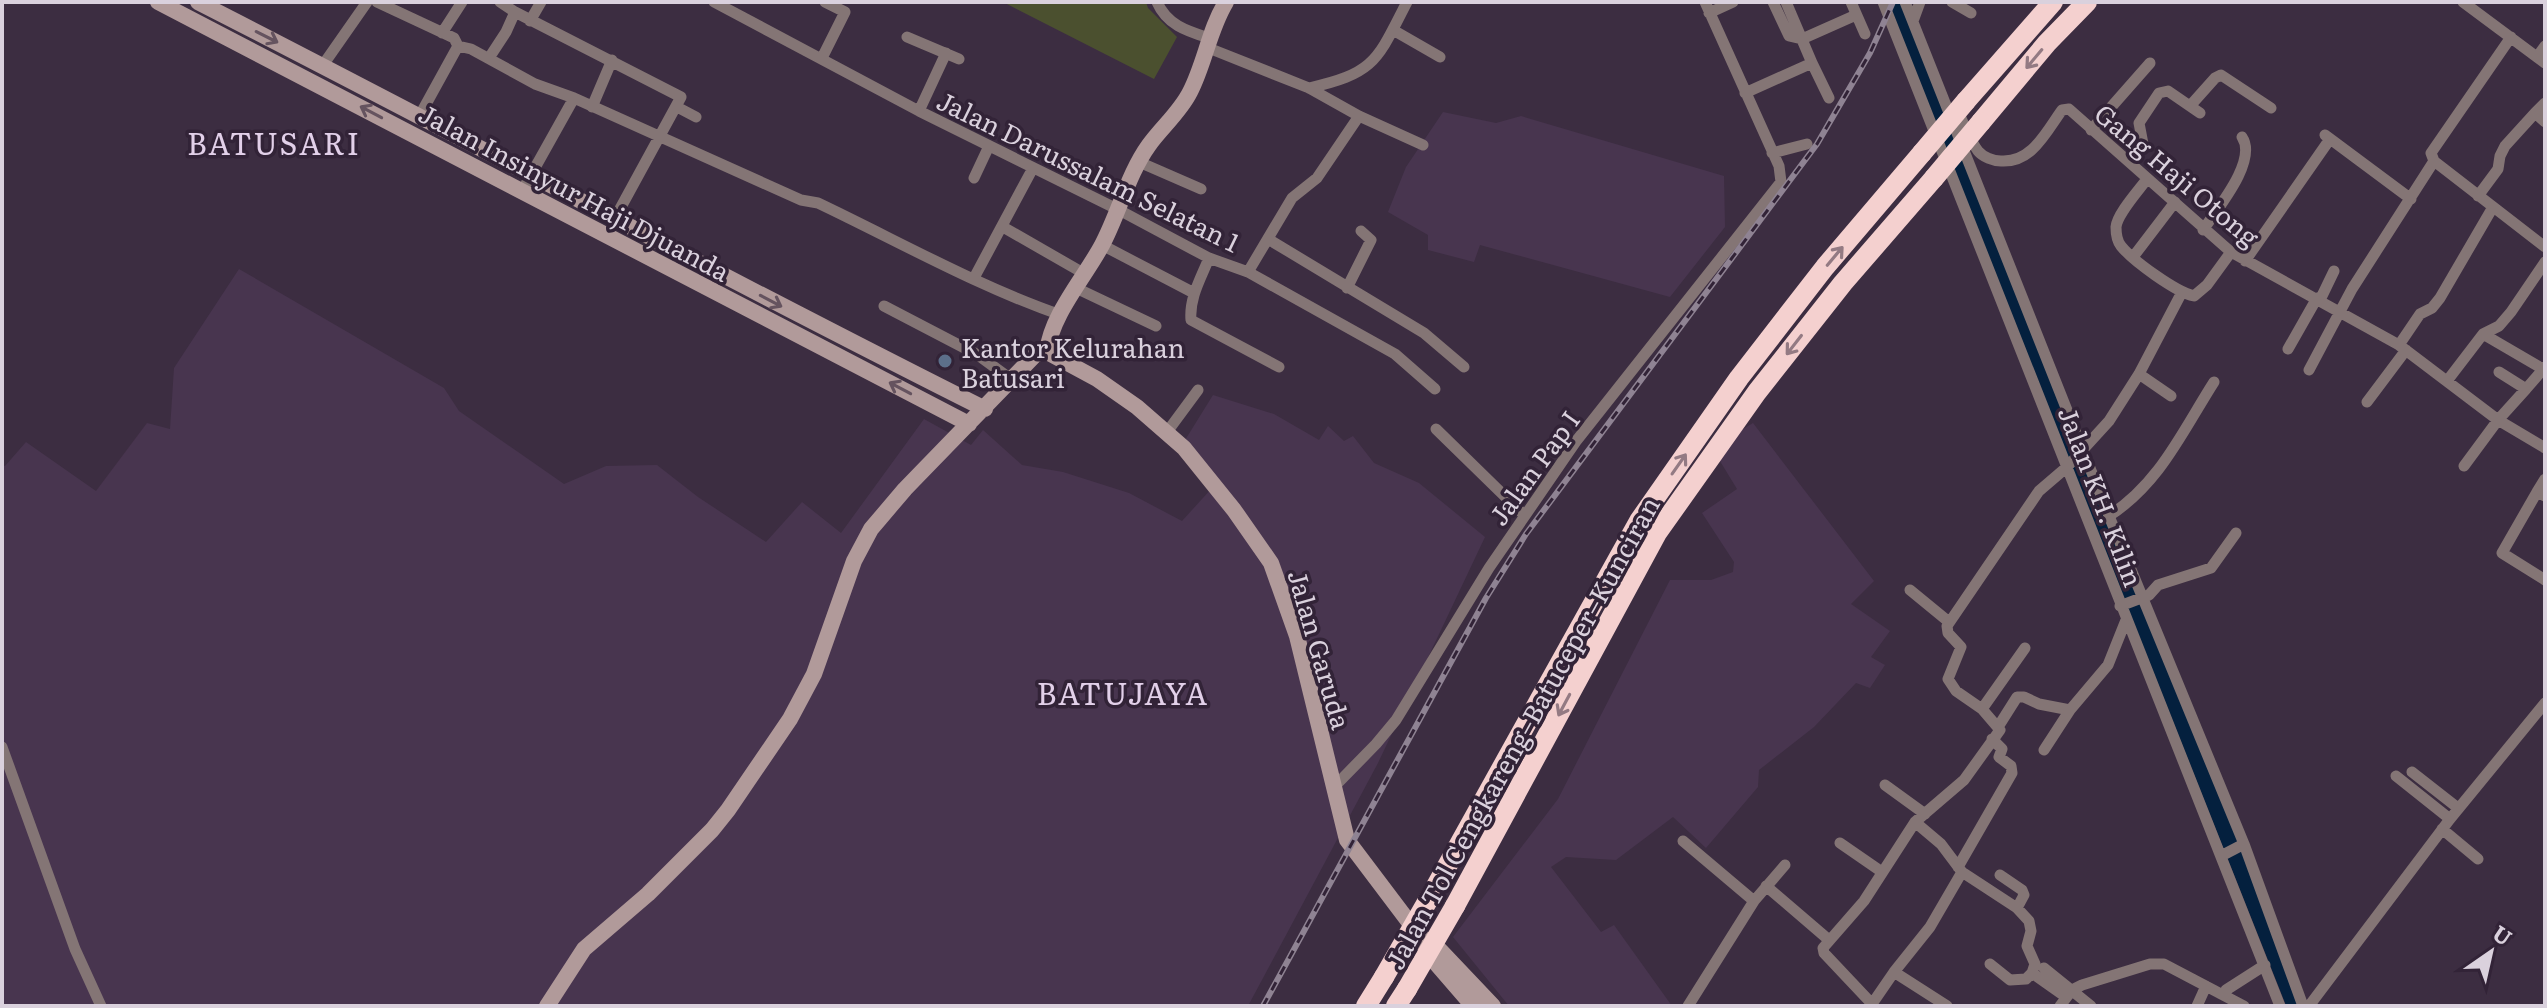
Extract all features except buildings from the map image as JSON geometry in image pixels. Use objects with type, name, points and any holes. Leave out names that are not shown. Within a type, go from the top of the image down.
[{"type":"highway","name":"Jalan Tol Cengkareng–Batuceper–Kunciran","points":[[1366,1006],[1639,521],[1739,378],[1825,267],[2053,2]]},
{"type":"highway","name":"Jalan Tol Cengkareng–Batuceper–Kunciran","points":[[1401,998],[1455,906],[1657,533],[1757,392],[1843,283],[2047,43],[2087,2]]},
{"type":"main road","name":"Jalan Insinyur Haji Djuanda","points":[[158,2],[969,424]]},
{"type":"main road","name":"Jalan Insinyur Haji Djuanda","points":[[198,2],[420,115],[819,326],[985,409]]},
{"type":"main road","points":[[547,1006],[584,949],[648,894],[712,830],[790,719],[814,674],[854,561],[871,529],[905,489],[1036,354],[1047,352],[1049,334],[1102,245],[1139,162],[1192,89],[1226,2]]},
{"type":"main road","points":[[221,34],[230,18]]},
{"type":"main road","name":"Jalan Garuda","points":[[1047,352],[1097,379],[1137,407],[1184,448],[1220,491],[1271,563],[1297,636],[1347,840],[1421,938],[1428,954],[1473,1006]]},
{"type":"main road","name":"Jalan Garuda","points":[[1421,938],[1437,947],[1493,1006]]},
{"type":"street","points":[[323,65],[367,2]]},
{"type":"street","points":[[377,2],[454,38],[458,46],[489,58],[535,84],[574,98],[801,200],[818,203],[974,278],[1061,315]]},
{"type":"street","points":[[442,33],[462,2]]},
{"type":"street","points":[[500,2],[530,21],[678,94],[681,100],[615,218]]},
{"type":"street","points":[[530,21],[541,2]]},
{"type":"street","name":"Jalan Darussalam Selatan 1","points":[[714,2],[919,111],[1209,258],[1248,272],[1395,354],[1435,389]]},
{"type":"street","points":[[822,58],[845,12],[825,2]]},
{"type":"street","points":[[1157,2],[1163,15],[1184,30],[1423,145]]},
{"type":"street","points":[[1309,88],[1353,77],[1367,68],[1393,30],[1407,2]]},
{"type":"street","points":[[1733,2],[1707,8],[1772,153],[1807,144]]},
{"type":"street","points":[[1773,2],[1789,36],[1802,39],[1856,15]]},
{"type":"street","points":[[1786,2],[1829,98]]},
{"type":"street","points":[[1851,2],[1865,34]]},
{"type":"street","name":"Jalan KH. Kilin","points":[[1883,2],[2075,457],[2109,516],[2131,602],[2126,620],[2224,855],[2280,1006]]},
{"type":"street","name":"Jalan KH. Kilin","points":[[1905,2],[1941,88],[2131,602],[2242,846],[2306,1006]]},
{"type":"street","points":[[1913,21],[1920,2]]},
{"type":"street","points":[[1952,2],[1971,13]]},
{"type":"street","points":[[2463,2],[2541,60],[2545,46]]},
{"type":"street","points":[[489,58],[515,12]]},
{"type":"street","points":[[1393,30],[1440,57]]},
{"type":"street","points":[[907,37],[959,59]]},
{"type":"street","points":[[2511,37],[2431,153],[2434,161],[2545,247]]},
{"type":"street","points":[[420,115],[458,46]]},
{"type":"street","points":[[919,111],[946,53]]},
{"type":"street","points":[[592,107],[612,60]]},
{"type":"street","points":[[1745,93],[1812,63]]},
{"type":"street","points":[[2091,130],[2150,63]]},
{"type":"street","points":[[2127,160],[2143,144],[2140,121],[2159,93],[2168,91],[2195,110],[2215,78],[2221,75],[2271,108]]},
{"type":"street","name":"Gang Haji Otong","points":[[1941,88],[1949,93],[1978,151],[1995,161],[2023,157],[2034,149],[2064,108],[2069,109],[2231,252],[2340,310],[2402,348],[2498,420],[2545,448]]},
{"type":"street","points":[[522,191],[574,98]]},
{"type":"street","points":[[2478,196],[2498,169],[2505,146],[2545,103]]},
{"type":"street","points":[[677,107],[696,117]]},
{"type":"street","points":[[2535,113],[2545,122]]},
{"type":"street","points":[[1248,272],[1292,198],[1317,178],[1359,116]]},
{"type":"street","points":[[2203,230],[2242,171],[2247,146],[2242,137]]},
{"type":"street","points":[[2245,261],[2328,137],[2411,199]]},
{"type":"street","points":[[974,178],[989,146]]},
{"type":"street","name":"Jalan Pap I","points":[[1334,787],[1396,720],[1524,515],[1577,440],[1781,182],[1779,166],[1772,153]]},
{"type":"street","points":[[2309,370],[2340,310],[2434,161]]},
{"type":"street","points":[[1139,162],[1201,189]]},
{"type":"street","points":[[974,278],[1033,168]]},
{"type":"street","points":[[2147,179],[2118,219],[2116,228],[2118,243],[2133,257],[2182,292],[2194,296],[2231,252]]},
{"type":"street","points":[[2133,257],[2175,202]]},
{"type":"street","points":[[2367,402],[2420,314],[2432,308],[2440,298],[2493,207]]},
{"type":"street","points":[[1003,227],[1081,281],[1156,326]]},
{"type":"street","points":[[1347,288],[1371,240],[1361,231]]},
{"type":"street","points":[[1268,239],[1424,333],[1464,367]]},
{"type":"street","points":[[1102,245],[1194,293]]},
{"type":"street","points":[[1209,258],[1194,293],[1191,320],[1279,367]]},
{"type":"street","points":[[2447,381],[2483,334],[2499,326],[2511,312],[2545,262]]},
{"type":"street","points":[[2288,349],[2334,271]]},
{"type":"street","points":[[1992,739],[2000,744],[1999,757],[2011,766],[2012,773],[1930,927],[1894,972],[1873,1005],[1824,953],[1823,948],[1864,901],[1920,818],[1964,780],[1992,739],[2000,730],[1982,709],[1956,691],[1948,679],[1961,647],[1948,633],[1949,622],[2039,491],[2109,421],[2139,374],[2182,292]]},
{"type":"street","points":[[884,306],[978,355],[1012,380]]},
{"type":"street","points":[[2464,466],[2498,420],[2544,368],[2483,334]]},
{"type":"street","points":[[2499,372],[2526,389]]},
{"type":"street","points":[[2139,374],[2171,396]]},
{"type":"street","points":[[2109,516],[2131,502],[2151,482],[2214,382]]},
{"type":"street","points":[[1167,432],[1198,390]]},
{"type":"street","points":[[1436,429],[1524,515]]},
{"type":"street","points":[[2545,479],[2541,494],[2502,553],[2545,580]]},
{"type":"street","points":[[2131,602],[2158,585],[2211,568],[2236,533]]},
{"type":"street","points":[[1910,590],[1949,622]]},
{"type":"street","points":[[2044,750],[2070,710],[2108,665],[2126,620]]},
{"type":"street","points":[[1982,709],[2025,648]]},
{"type":"street","points":[[1998,727],[2017,697],[2070,710]]},
{"type":"street","points":[[2306,1006],[2458,808],[2545,703]]},
{"type":"street","points":[[2,747],[75,949],[101,1006]]},
{"type":"street","points":[[2412,772],[2458,808]]},
{"type":"street","points":[[2396,776],[2478,859]]},
{"type":"street","points":[[1885,785],[1920,818],[1960,869],[2017,908],[2029,921],[2031,931],[2027,946],[2038,970],[2066,998],[2091,1006]]},
{"type":"street","points":[[1683,841],[1754,901]]},
{"type":"street","points":[[1840,843],[1882,872]]},
{"type":"street","points":[[2224,855],[2242,846]]},
{"type":"street","points":[[1688,1006],[1754,901],[1785,865]]},
{"type":"street","points":[[2000,875],[2022,890],[2024,895],[2017,908]]},
{"type":"street","points":[[1766,886],[1829,940]]},
{"type":"street","points":[[1990,964],[2010,980],[2026,979],[2038,970]]},
{"type":"street","points":[[2066,998],[2150,964],[2164,964],[2244,1006]]},
{"type":"street","points":[[2226,990],[2265,965]]},
{"type":"street","points":[[1894,972],[1947,1006]]},
{"type":"street","points":[[2197,1006],[2206,986]]},
{"type":"shaded area","points":[[1443,112],[1496,123],[1521,116],[1724,176],[1725,227],[1670,297],[1480,245],[1474,262],[1428,250],[1428,235],[1388,212],[1406,167]]},
{"type":"shaded area","points":[[239,269],[444,388],[459,411],[564,484],[606,466],[657,465],[698,497],[766,542],[802,502],[841,533],[924,419],[971,445],[983,430],[1022,465],[1063,472],[1129,493],[1182,521],[1212,488],[1182,445],[1213,395],[1274,414],[1319,440],[1328,426],[1344,441],[1353,436],[1374,463],[1419,483],[1485,537],[1378,763],[1248,1006],[2,1006],[2,465],[5,466],[26,442],[96,491],[147,423],[170,429],[174,368]]},
{"type":"shaded area","points":[[1753,423],[1874,581],[1851,604],[1890,631],[1871,657],[1885,665],[1870,688],[1856,683],[1814,727],[1759,770],[1758,787],[1706,848],[1673,817],[1616,860],[1566,857],[1551,867],[1601,932],[1614,925],[1672,1006],[1509,1006],[1453,937],[1558,799],[1670,580],[1711,580],[1733,572],[1734,562],[1702,513],[1737,489],[1712,448]]},
{"type":"green space","points":[[1003,2],[1146,2],[1148,8],[1177,37],[1154,79]]},
{"type":"waterway","points":[[1896,2],[2296,1006]]},
{"type":"railway","points":[[1263,1006],[1486,598],[1526,534],[1817,144],[1870,53],[1893,2]]},
{"type":"place","name":"Kantor Kelurahan Batusari","points":[[945,361]]},
{"type":"district","name":"BATUSARI","points":[[274,142]]},
{"type":"district","name":"BATUJAYA","points":[[1123,692]]}]
